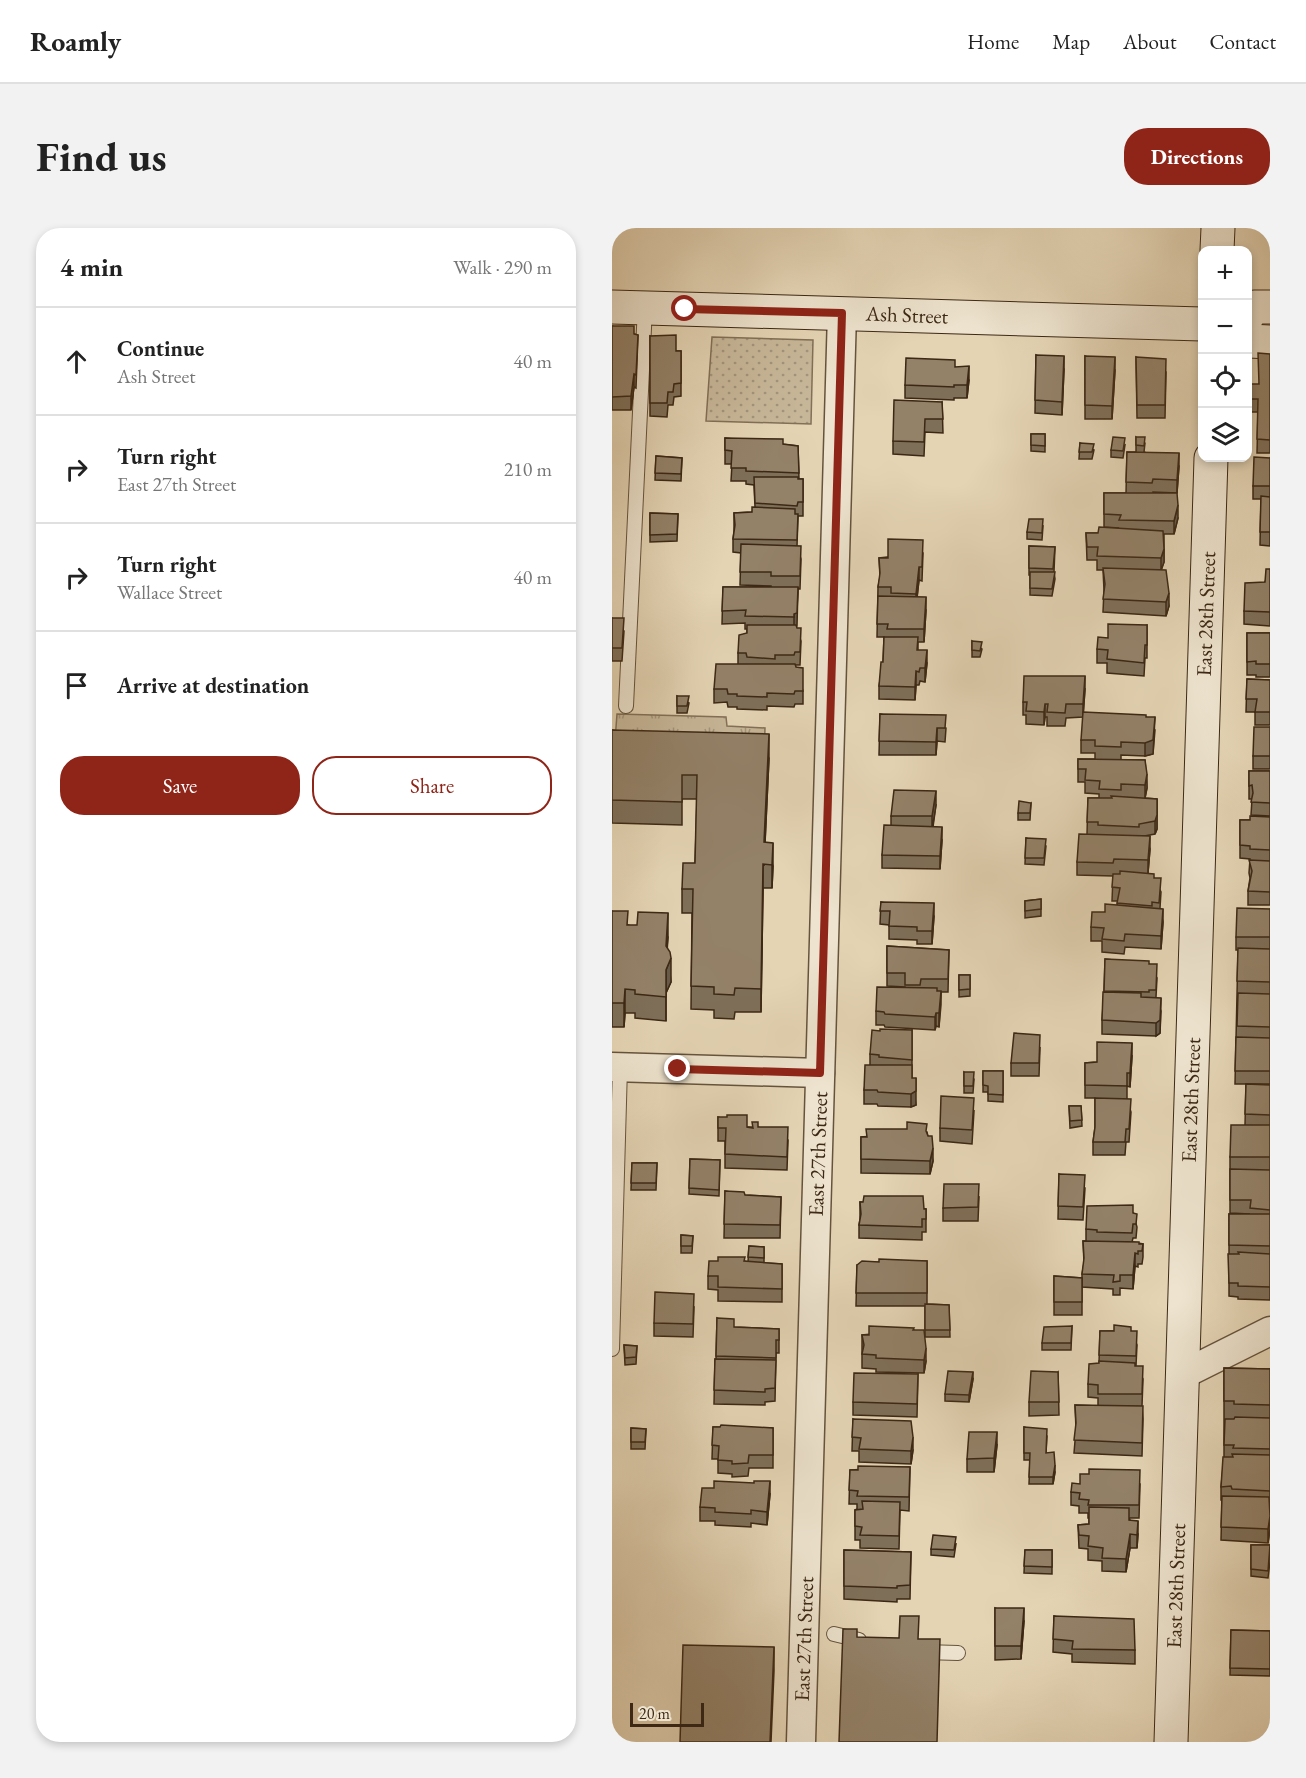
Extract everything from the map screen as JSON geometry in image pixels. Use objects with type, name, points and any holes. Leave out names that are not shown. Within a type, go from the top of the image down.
[{"type":"street","points":[[1217,246],[1218,228]]},
{"type":"street","name":"Ash Street","points":[[612,307],[1198,324]]},
{"type":"street","points":[[1252,310],[1254,307],[1270,307]]},
{"type":"street","name":"East 27th Street","points":[[801,1742],[842,313]]},
{"type":"street","points":[[1252,341],[1270,342]]},
{"type":"street","name":"East 28th Street","points":[[1171,1742],[1210,462]]},
{"type":"street","points":[[616,1067],[820,1073]]},
{"type":"street","points":[[1182,1375],[1270,1331]]},
{"type":"lane","points":[[626,706],[645,308]]},
{"type":"lane","points":[[612,1349],[616,1067]]},
{"type":"lane","points":[[834,1634],[878,1645]]},
{"type":"lane","points":[[918,1652],[958,1653]]},
{"type":"green space","points":[[712,337],[813,340],[811,424],[706,421]]},
{"type":"green space","points":[[617,714],[726,717],[727,726],[765,728],[764,757],[614,754]]},
{"type":"building","points":[[612,326],[634,326],[634,334],[638,335],[636,375],[634,374],[631,396],[612,397]]},
{"type":"building","points":[[676,335],[676,351],[681,351],[681,383],[674,384],[673,392],[668,392],[667,403],[650,403],[650,336]]},
{"type":"building","points":[[1258,353],[1270,354],[1270,440],[1257,439],[1258,399],[1252,399],[1252,384],[1259,384]]},
{"type":"building","points":[[1036,355],[1064,356],[1062,402],[1035,400]]},
{"type":"building","points":[[1085,356],[1115,357],[1112,406],[1085,405]]},
{"type":"building","points":[[1136,357],[1166,359],[1165,405],[1137,405]]},
{"type":"building","points":[[906,358],[955,360],[955,367],[969,366],[967,385],[954,385],[954,387],[905,385]]},
{"type":"building","points":[[894,400],[942,402],[943,419],[925,419],[924,442],[893,441]]},
{"type":"building","points":[[1031,434],[1045,434],[1045,446],[1031,445]]},
{"type":"building","points":[[1113,437],[1125,438],[1123,451],[1111,450]]},
{"type":"building","points":[[1136,437],[1145,437],[1144,446],[1136,445]]},
{"type":"building","points":[[725,438],[783,439],[783,444],[798,446],[799,473],[746,471],[746,468],[731,468],[732,451],[725,450]]},
{"type":"building","points":[[1080,443],[1094,444],[1092,452],[1079,452]]},
{"type":"building","points":[[1127,452],[1179,453],[1177,480],[1153,479],[1152,483],[1126,482]]},
{"type":"building","points":[[656,456],[682,458],[681,474],[655,473]]},
{"type":"building","points":[[1254,457],[1270,458],[1270,486],[1253,486]]},
{"type":"building","points":[[754,477],[803,479],[803,502],[798,502],[797,506],[755,503]]},
{"type":"building","points":[[1104,493],[1177,493],[1178,505],[1174,521],[1119,520],[1121,515],[1104,514]]},
{"type":"building","points":[[1261,496],[1270,497],[1270,532],[1260,532]]},
{"type":"building","points":[[752,507],[795,509],[795,514],[798,514],[797,540],[733,539],[734,513],[752,512]]},
{"type":"building","points":[[650,513],[678,514],[677,534],[650,535]]},
{"type":"building","points":[[1029,519],[1043,519],[1042,533],[1027,532]]},
{"type":"building","points":[[1099,527],[1163,531],[1164,549],[1161,558],[1097,556],[1098,547],[1087,547],[1086,533],[1098,533]]},
{"type":"building","points":[[888,539],[923,540],[922,567],[919,567],[916,594],[891,593],[891,587],[878,587],[879,558],[888,558]]},
{"type":"building","points":[[741,544],[801,546],[800,576],[771,576],[771,572],[740,572]]},
{"type":"building","points":[[1029,546],[1055,547],[1053,569],[1029,568]]},
{"type":"building","points":[[1103,568],[1166,570],[1169,593],[1166,602],[1103,599],[1105,584]]},
{"type":"building","points":[[1266,569],[1270,569],[1270,612],[1244,611],[1245,583],[1265,582]]},
{"type":"building","points":[[1030,572],[1055,572],[1052,589],[1030,588]]},
{"type":"building","points":[[723,587],[798,587],[797,613],[794,617],[745,616],[746,610],[722,611]]},
{"type":"building","points":[[878,596],[926,597],[924,629],[887,629],[888,624],[877,624]]},
{"type":"building","points":[[612,618],[624,618],[622,648],[612,648]]},
{"type":"building","points":[[1108,624],[1147,625],[1144,663],[1107,659],[1108,650],[1097,649],[1098,637],[1108,638]]},
{"type":"building","points":[[747,625],[796,625],[797,628],[801,628],[800,652],[795,652],[794,655],[775,655],[775,659],[747,657],[746,653],[738,653],[739,635],[747,633]]},
{"type":"building","points":[[1247,633],[1270,633],[1270,664],[1247,662]]},
{"type":"building","points":[[884,637],[918,637],[917,650],[927,650],[925,668],[920,668],[919,672],[916,671],[915,687],[879,686]]},
{"type":"building","points":[[972,641],[982,642],[980,651],[972,650]]},
{"type":"building","points":[[716,664],[795,664],[796,667],[803,668],[803,691],[795,691],[794,694],[767,693],[767,697],[728,694],[727,689],[714,689]]},
{"type":"building","points":[[1024,676],[1085,676],[1083,704],[1066,704],[1065,713],[1047,712],[1048,704],[1045,704],[1044,712],[1026,711],[1027,702],[1023,702]]},
{"type":"building","points":[[1247,679],[1270,680],[1270,712],[1255,712],[1257,699],[1246,699]]},
{"type":"building","points":[[677,696],[689,696],[687,706],[677,706]]},
{"type":"building","points":[[1083,712],[1155,717],[1153,740],[1145,743],[1121,742],[1121,747],[1095,746],[1095,740],[1081,740]]},
{"type":"building","points":[[880,714],[946,715],[945,728],[937,728],[936,742],[879,741]]},
{"type":"building","points":[[1254,727],[1270,727],[1270,756],[1253,756]]},
{"type":"building","points":[[612,730],[769,734],[764,842],[773,843],[772,865],[763,864],[761,989],[735,988],[734,995],[714,994],[714,987],[691,986],[693,889],[682,889],[683,863],[695,863],[697,775],[682,775],[682,802],[612,800]]},
{"type":"building","points":[[1078,759],[1145,760],[1147,774],[1145,785],[1121,784],[1121,790],[1099,789],[1100,781],[1085,780],[1086,769],[1078,769]]},
{"type":"building","points":[[1249,771],[1270,771],[1270,803],[1251,802],[1253,793],[1252,785],[1249,786]]},
{"type":"building","points":[[894,790],[936,791],[932,816],[891,816]]},
{"type":"building","points":[[1111,796],[1157,799],[1155,821],[1139,824],[1139,827],[1098,825],[1098,822],[1087,822],[1088,798],[1112,798]]},
{"type":"building","points":[[1019,801],[1031,803],[1030,813],[1018,813]]},
{"type":"building","points":[[1250,816],[1270,817],[1270,850],[1250,849],[1250,846],[1240,845],[1240,820],[1250,820]]},
{"type":"building","points":[[884,825],[942,827],[940,856],[882,855]]},
{"type":"building","points":[[1079,834],[1150,836],[1148,860],[1114,859],[1113,863],[1077,862]]},
{"type":"building","points":[[1026,838],[1046,839],[1044,858],[1025,858]]},
{"type":"building","points":[[1249,860],[1270,861],[1270,892],[1248,891],[1252,871]]},
{"type":"building","points":[[1120,871],[1154,874],[1154,878],[1161,878],[1159,903],[1152,902],[1152,906],[1117,903],[1120,888],[1112,887],[1113,874],[1120,874]]},
{"type":"building","points":[[1041,899],[1041,909],[1025,911],[1025,901]]},
{"type":"building","points":[[881,902],[934,903],[932,931],[917,931],[917,927],[889,926],[890,911],[880,911]]},
{"type":"building","points":[[1105,904],[1163,909],[1161,936],[1125,934],[1124,941],[1102,939],[1104,928],[1091,927],[1092,912],[1105,912]]},
{"type":"building","points":[[1237,908],[1270,909],[1270,937],[1236,937]]},
{"type":"building","points":[[612,911],[628,911],[627,925],[637,925],[638,912],[668,913],[666,946],[671,958],[666,970],[666,997],[635,994],[635,990],[625,989],[624,1003],[612,1003]]},
{"type":"building","points":[[887,946],[949,950],[948,979],[921,979],[920,985],[905,985],[905,973],[887,973]]},
{"type":"building","points":[[1238,948],[1270,949],[1270,982],[1237,981]]},
{"type":"building","points":[[1105,959],[1149,961],[1149,964],[1157,964],[1156,990],[1149,990],[1149,992],[1104,991]]},
{"type":"building","points":[[959,975],[970,975],[970,989],[959,990]]},
{"type":"building","points":[[877,987],[937,988],[937,991],[941,991],[939,1013],[936,1013],[935,1017],[885,1014],[876,1011]]},
{"type":"building","points":[[1103,992],[1141,993],[1141,997],[1161,998],[1160,1020],[1156,1023],[1102,1020]]},
{"type":"building","points":[[1238,993],[1270,994],[1270,1027],[1237,1026]]},
{"type":"building","points":[[880,1029],[912,1030],[912,1060],[870,1054],[872,1030],[880,1031]]},
{"type":"building","points":[[1014,1033],[1040,1035],[1039,1063],[1011,1063]]},
{"type":"building","points":[[1236,1037],[1270,1038],[1270,1071],[1235,1071]]},
{"type":"building","points":[[1097,1042],[1132,1043],[1127,1086],[1085,1085],[1085,1063],[1097,1062]]},
{"type":"building","points":[[865,1065],[912,1065],[912,1078],[916,1078],[916,1091],[911,1094],[864,1090]]},
{"type":"building","points":[[983,1071],[1003,1071],[1003,1095],[988,1094],[988,1086],[983,1085]]},
{"type":"building","points":[[964,1072],[974,1072],[973,1086],[964,1086]]},
{"type":"building","points":[[1246,1084],[1270,1085],[1270,1115],[1245,1114]]},
{"type":"building","points":[[941,1096],[974,1098],[972,1130],[940,1128]]},
{"type":"building","points":[[1095,1098],[1131,1099],[1129,1129],[1126,1129],[1125,1142],[1093,1142]]},
{"type":"building","points":[[1069,1106],[1081,1106],[1082,1120],[1070,1121]]},
{"type":"building","points":[[727,1115],[747,1115],[747,1127],[753,1128],[752,1122],[758,1122],[758,1127],[788,1127],[787,1157],[725,1154],[726,1128],[718,1128],[718,1117],[727,1117]]},
{"type":"building","points":[[907,1122],[927,1124],[926,1131],[928,1136],[932,1136],[933,1148],[930,1161],[861,1159],[861,1137],[867,1137],[866,1129],[907,1129]]},
{"type":"building","points":[[1231,1125],[1270,1125],[1270,1157],[1230,1157]]},
{"type":"building","points":[[690,1159],[720,1160],[719,1190],[689,1188]]},
{"type":"building","points":[[632,1163],[657,1163],[656,1183],[631,1183]]},
{"type":"building","points":[[1230,1169],[1270,1170],[1270,1210],[1250,1208],[1251,1200],[1230,1200]]},
{"type":"building","points":[[1059,1174],[1085,1175],[1083,1207],[1058,1206]]},
{"type":"building","points":[[944,1184],[979,1184],[978,1207],[943,1208]]},
{"type":"building","points":[[725,1191],[744,1192],[745,1195],[781,1197],[780,1225],[724,1224]]},
{"type":"building","points":[[864,1196],[923,1196],[926,1219],[922,1219],[922,1227],[859,1225],[860,1202],[863,1202]]},
{"type":"building","points":[[1133,1205],[1133,1213],[1137,1214],[1132,1233],[1097,1232],[1097,1230],[1086,1229],[1087,1206]]},
{"type":"building","points":[[1229,1214],[1270,1214],[1270,1246],[1229,1245]]},
{"type":"building","points":[[681,1235],[693,1236],[692,1246],[681,1246]]},
{"type":"building","points":[[1083,1241],[1143,1244],[1142,1251],[1135,1253],[1133,1275],[1120,1275],[1120,1281],[1113,1282],[1114,1275],[1082,1274]]},
{"type":"building","points":[[749,1246],[764,1247],[764,1258],[748,1257]]},
{"type":"building","points":[[1238,1252],[1270,1254],[1270,1287],[1238,1286],[1238,1283],[1229,1283],[1228,1254],[1239,1254]]},
{"type":"building","points":[[718,1257],[745,1257],[744,1261],[782,1264],[782,1289],[718,1287],[718,1276],[708,1276],[709,1261],[718,1261]]},
{"type":"building","points":[[879,1259],[927,1261],[927,1293],[856,1293],[857,1265],[862,1261],[879,1262]]},
{"type":"building","points":[[1054,1276],[1082,1278],[1082,1302],[1054,1302]]},
{"type":"building","points":[[655,1292],[694,1294],[693,1324],[654,1323]]},
{"type":"building","points":[[925,1304],[949,1305],[950,1330],[925,1330]]},
{"type":"building","points":[[717,1318],[734,1319],[734,1327],[779,1329],[779,1340],[776,1340],[776,1358],[716,1356]]},
{"type":"building","points":[[1114,1325],[1131,1327],[1131,1331],[1137,1331],[1136,1356],[1099,1355],[1100,1331],[1114,1331]]},
{"type":"building","points":[[869,1326],[924,1330],[926,1348],[924,1360],[876,1358],[876,1355],[862,1354],[864,1345],[862,1335],[869,1335]]},
{"type":"building","points":[[1072,1326],[1071,1343],[1042,1343],[1044,1327]]},
{"type":"building","points":[[624,1345],[637,1346],[636,1357],[625,1358]]},
{"type":"building","points":[[715,1359],[776,1360],[775,1388],[765,1389],[765,1392],[714,1390]]},
{"type":"building","points":[[1099,1361],[1135,1363],[1135,1366],[1143,1366],[1142,1394],[1098,1394],[1098,1385],[1088,1384],[1089,1364],[1099,1363]]},
{"type":"building","points":[[1224,1368],[1270,1369],[1270,1405],[1234,1404],[1234,1401],[1224,1401]]},
{"type":"building","points":[[948,1371],[973,1372],[969,1395],[945,1394]]},
{"type":"building","points":[[1031,1371],[1058,1372],[1059,1402],[1029,1402]]},
{"type":"building","points":[[854,1373],[918,1374],[917,1404],[853,1402]]},
{"type":"building","points":[[1075,1405],[1143,1406],[1142,1443],[1074,1440]]},
{"type":"building","points":[[1270,1418],[1270,1449],[1233,1448],[1234,1445],[1224,1445],[1225,1419]]},
{"type":"building","points":[[853,1419],[911,1421],[913,1437],[911,1451],[859,1449],[861,1438],[852,1437]]},
{"type":"building","points":[[721,1425],[773,1428],[773,1455],[749,1455],[748,1463],[732,1464],[732,1461],[718,1460],[719,1446],[712,1445],[713,1427]]},
{"type":"building","points":[[1024,1427],[1047,1429],[1046,1453],[1054,1452],[1053,1477],[1029,1477],[1030,1453],[1024,1453]]},
{"type":"building","points":[[631,1428],[646,1429],[645,1442],[631,1442]]},
{"type":"building","points":[[969,1432],[997,1432],[994,1458],[967,1459]]},
{"type":"building","points":[[1232,1454],[1270,1455],[1270,1491],[1232,1489],[1231,1486],[1221,1487],[1223,1457],[1233,1457]]},
{"type":"building","points":[[858,1466],[910,1467],[909,1497],[857,1496],[858,1491],[849,1490],[850,1470],[858,1470]]},
{"type":"building","points":[[1089,1469],[1140,1470],[1139,1505],[1088,1505],[1089,1500],[1079,1499],[1080,1493],[1071,1492],[1072,1483],[1080,1484],[1080,1474],[1089,1474]]},
{"type":"building","points":[[714,1481],[754,1483],[754,1481],[770,1481],[767,1512],[751,1510],[751,1514],[715,1512],[715,1508],[700,1507],[702,1488],[714,1488]]},
{"type":"building","points":[[1222,1496],[1269,1497],[1268,1529],[1221,1527]]},
{"type":"building","points":[[862,1501],[900,1502],[899,1536],[860,1535],[862,1527],[855,1526],[855,1510],[863,1509]]},
{"type":"building","points":[[1089,1507],[1129,1508],[1129,1520],[1138,1521],[1137,1535],[1130,1534],[1126,1559],[1102,1558],[1103,1548],[1088,1546],[1089,1536],[1079,1535],[1078,1525],[1089,1524]]},
{"type":"building","points":[[933,1535],[956,1537],[954,1550],[931,1549]]},
{"type":"building","points":[[1251,1545],[1270,1545],[1268,1571],[1251,1569]]},
{"type":"building","points":[[844,1550],[911,1552],[910,1585],[897,1586],[897,1588],[844,1586]]},
{"type":"building","points":[[1025,1550],[1052,1550],[1052,1567],[1024,1566]]},
{"type":"building","points":[[995,1608],[1024,1608],[1021,1646],[995,1646]]},
{"type":"building","points":[[900,1616],[919,1616],[918,1639],[940,1639],[937,1742],[839,1742],[843,1629],[857,1629],[857,1637],[899,1638]]},
{"type":"building","points":[[1054,1616],[1134,1619],[1135,1650],[1072,1649],[1073,1641],[1053,1639]]},
{"type":"building","points":[[1231,1630],[1270,1631],[1270,1669],[1230,1668]]},
{"type":"building","points":[[683,1645],[774,1647],[770,1742],[680,1742]]},
{"type":"route","points":[[678,1069],[820,1073],[842,313],[685,309]]}]
